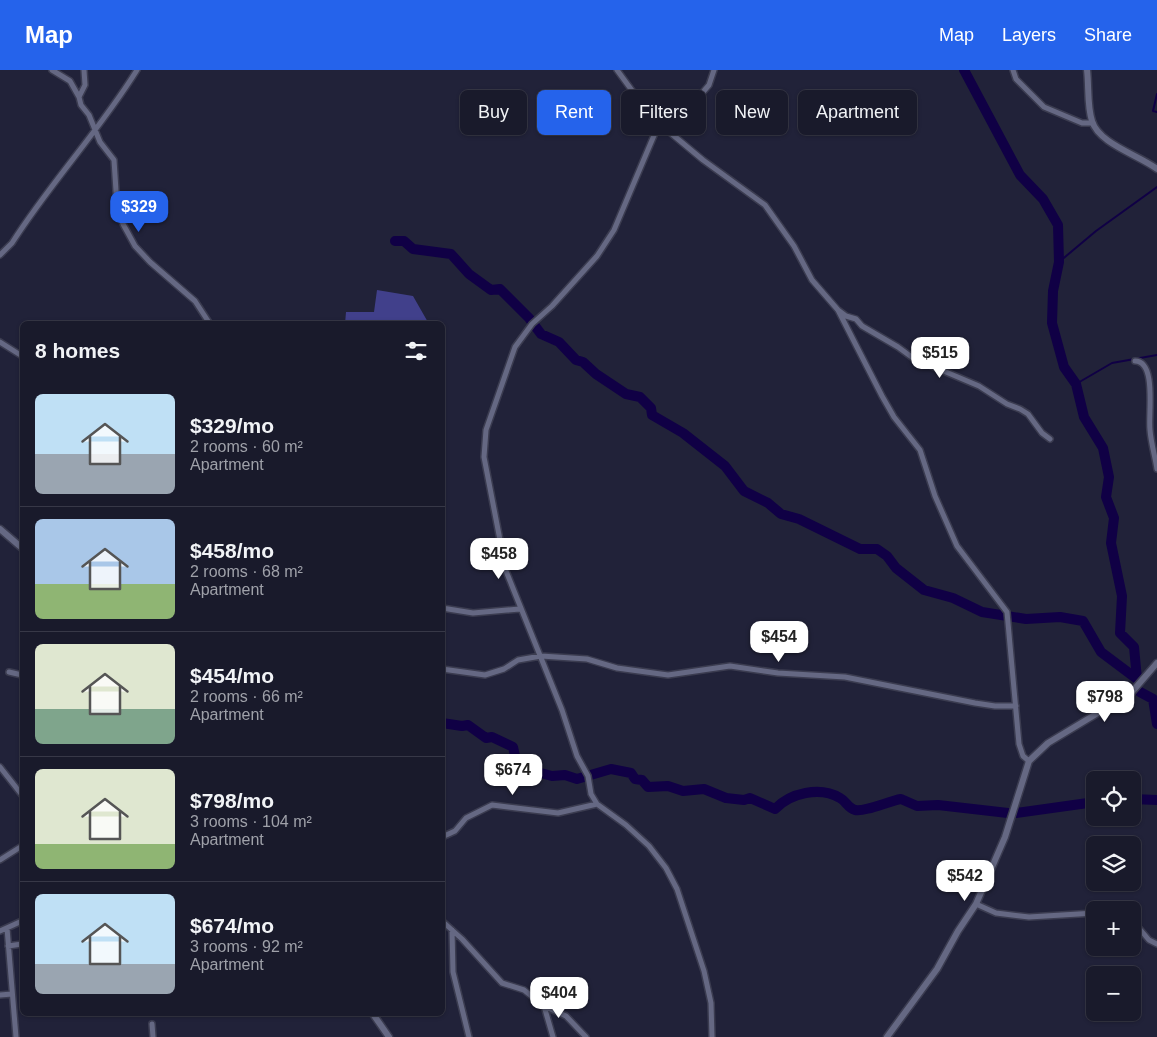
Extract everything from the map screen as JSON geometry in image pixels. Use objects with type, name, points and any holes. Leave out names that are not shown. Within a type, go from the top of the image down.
[{"type":"street","points":[[52,70],[70,81],[79,97],[81,106],[89,116],[94,130],[114,160],[117,206],[128,235],[150,262],[195,301],[208,321]]},
{"type":"street","points":[[79,97],[85,85],[84,70]]},
{"type":"street","points":[[0,255],[12,243],[94,130],[112,109],[137,70]]},
{"type":"street","points":[[617,70],[632,90]]},
{"type":"street","points":[[704,90],[709,85],[714,70]]},
{"type":"street","points":[[1013,70],[1016,78],[1044,107],[1082,123],[1092,123]]},
{"type":"street","points":[[1087,70],[1092,123],[1101,135],[1116,146],[1157,169]]},
{"type":"street","points":[[654,135],[607,242],[591,264],[532,324],[514,347],[486,430],[484,457],[502,558],[520,609],[541,656],[577,756],[588,776],[591,794],[597,804],[626,825],[649,846],[666,868],[677,889],[704,971],[711,1003],[712,1037]]},
{"type":"street","points":[[673,135],[703,160],[765,204],[790,239],[812,280],[838,310],[846,316],[856,319],[862,326],[913,358],[979,386],[1007,404],[1020,409],[1028,414],[1050,439]]},
{"type":"street","points":[[838,310],[894,417],[920,450],[935,496],[957,546],[1007,612],[1019,744],[1023,756],[1029,761]]},
{"type":"street","points":[[0,342],[20,355]]},
{"type":"street","points":[[1135,361],[1143,363],[1147,367],[1155,385],[1150,429],[1157,469]]},
{"type":"street","points":[[0,529],[20,546]]},
{"type":"street","points":[[445,608],[473,613],[520,609]]},
{"type":"street","points":[[445,669],[485,675],[504,669],[520,659],[541,656],[587,659],[617,668],[668,675],[730,666],[778,673],[845,677],[989,705],[1016,706]]},
{"type":"street","points":[[887,1037],[937,969],[958,931],[976,904],[1005,837],[1029,761],[1048,743],[1131,693],[1157,663]]},
{"type":"street","points":[[9,672],[20,675]]},
{"type":"street","points":[[0,767],[20,792]]},
{"type":"street","points":[[445,836],[455,831],[466,818],[492,805],[558,813],[597,804]]},
{"type":"street","points":[[0,860],[20,847]]},
{"type":"street","points":[[976,904],[996,913],[1029,916],[1086,913]]},
{"type":"street","points":[[0,931],[20,922]]},
{"type":"street","points":[[445,924],[462,939],[502,983],[524,990],[544,1006],[566,1016],[586,1037]]},
{"type":"street","points":[[7,928],[16,1037]]},
{"type":"street","points":[[452,930],[453,972],[468,1037]]},
{"type":"street","points":[[1141,931],[1148,940],[1157,944]]},
{"type":"street","points":[[8,946],[20,944]]},
{"type":"street","points":[[0,995],[12,994]]},
{"type":"street","points":[[544,1006],[553,1037]]},
{"type":"street","points":[[374,1016],[389,1037]]},
{"type":"street","points":[[152,1024],[153,1037]]},
{"type":"shaded area","points":[[377,290],[413,296],[427,321],[345,321],[346,312],[374,312]]},
{"type":"waterway","points":[[964,70],[1020,175],[1043,199],[1058,225],[1059,262],[1053,291],[1052,323],[1064,367],[1076,384],[1084,417],[1103,448],[1109,477],[1106,497],[1114,518],[1111,543],[1122,596],[1120,633],[1134,647],[1137,679]]},
{"type":"waterway","points":[[1157,94],[1153,111],[1157,112]]},
{"type":"waterway","points":[[1059,262],[1096,231],[1157,187]]},
{"type":"waterway","points":[[395,241],[404,241],[413,249],[451,254],[469,274],[491,290],[500,289],[529,318],[541,334],[559,342],[576,360],[583,362],[596,374],[626,394],[640,397],[651,408],[652,415],[683,433],[725,466],[744,491],[768,503],[781,514],[799,519],[860,549],[877,549],[887,556],[896,568],[924,590],[953,598],[982,612],[1026,619],[1060,617],[1083,621],[1101,652],[1137,679]]},
{"type":"waterway","points":[[1076,384],[1112,363],[1157,355]]},
{"type":"waterway","points":[[1140,692],[1153,699],[1157,724]]},
{"type":"waterway","points":[[445,723],[468,725],[486,738],[492,737],[513,747],[515,756],[533,771],[552,776],[565,775],[577,779],[611,769],[631,773],[635,779],[642,780],[648,787],[668,786],[683,791],[704,789],[726,798],[744,800],[750,798],[775,809],[781,803],[797,795],[824,792],[842,799],[855,810],[901,799],[917,806],[938,805],[1008,813]]},
{"type":"waterway","points":[[1141,799],[1157,800]]},
{"type":"waterway","points":[[1016,813],[1086,803]]}]
